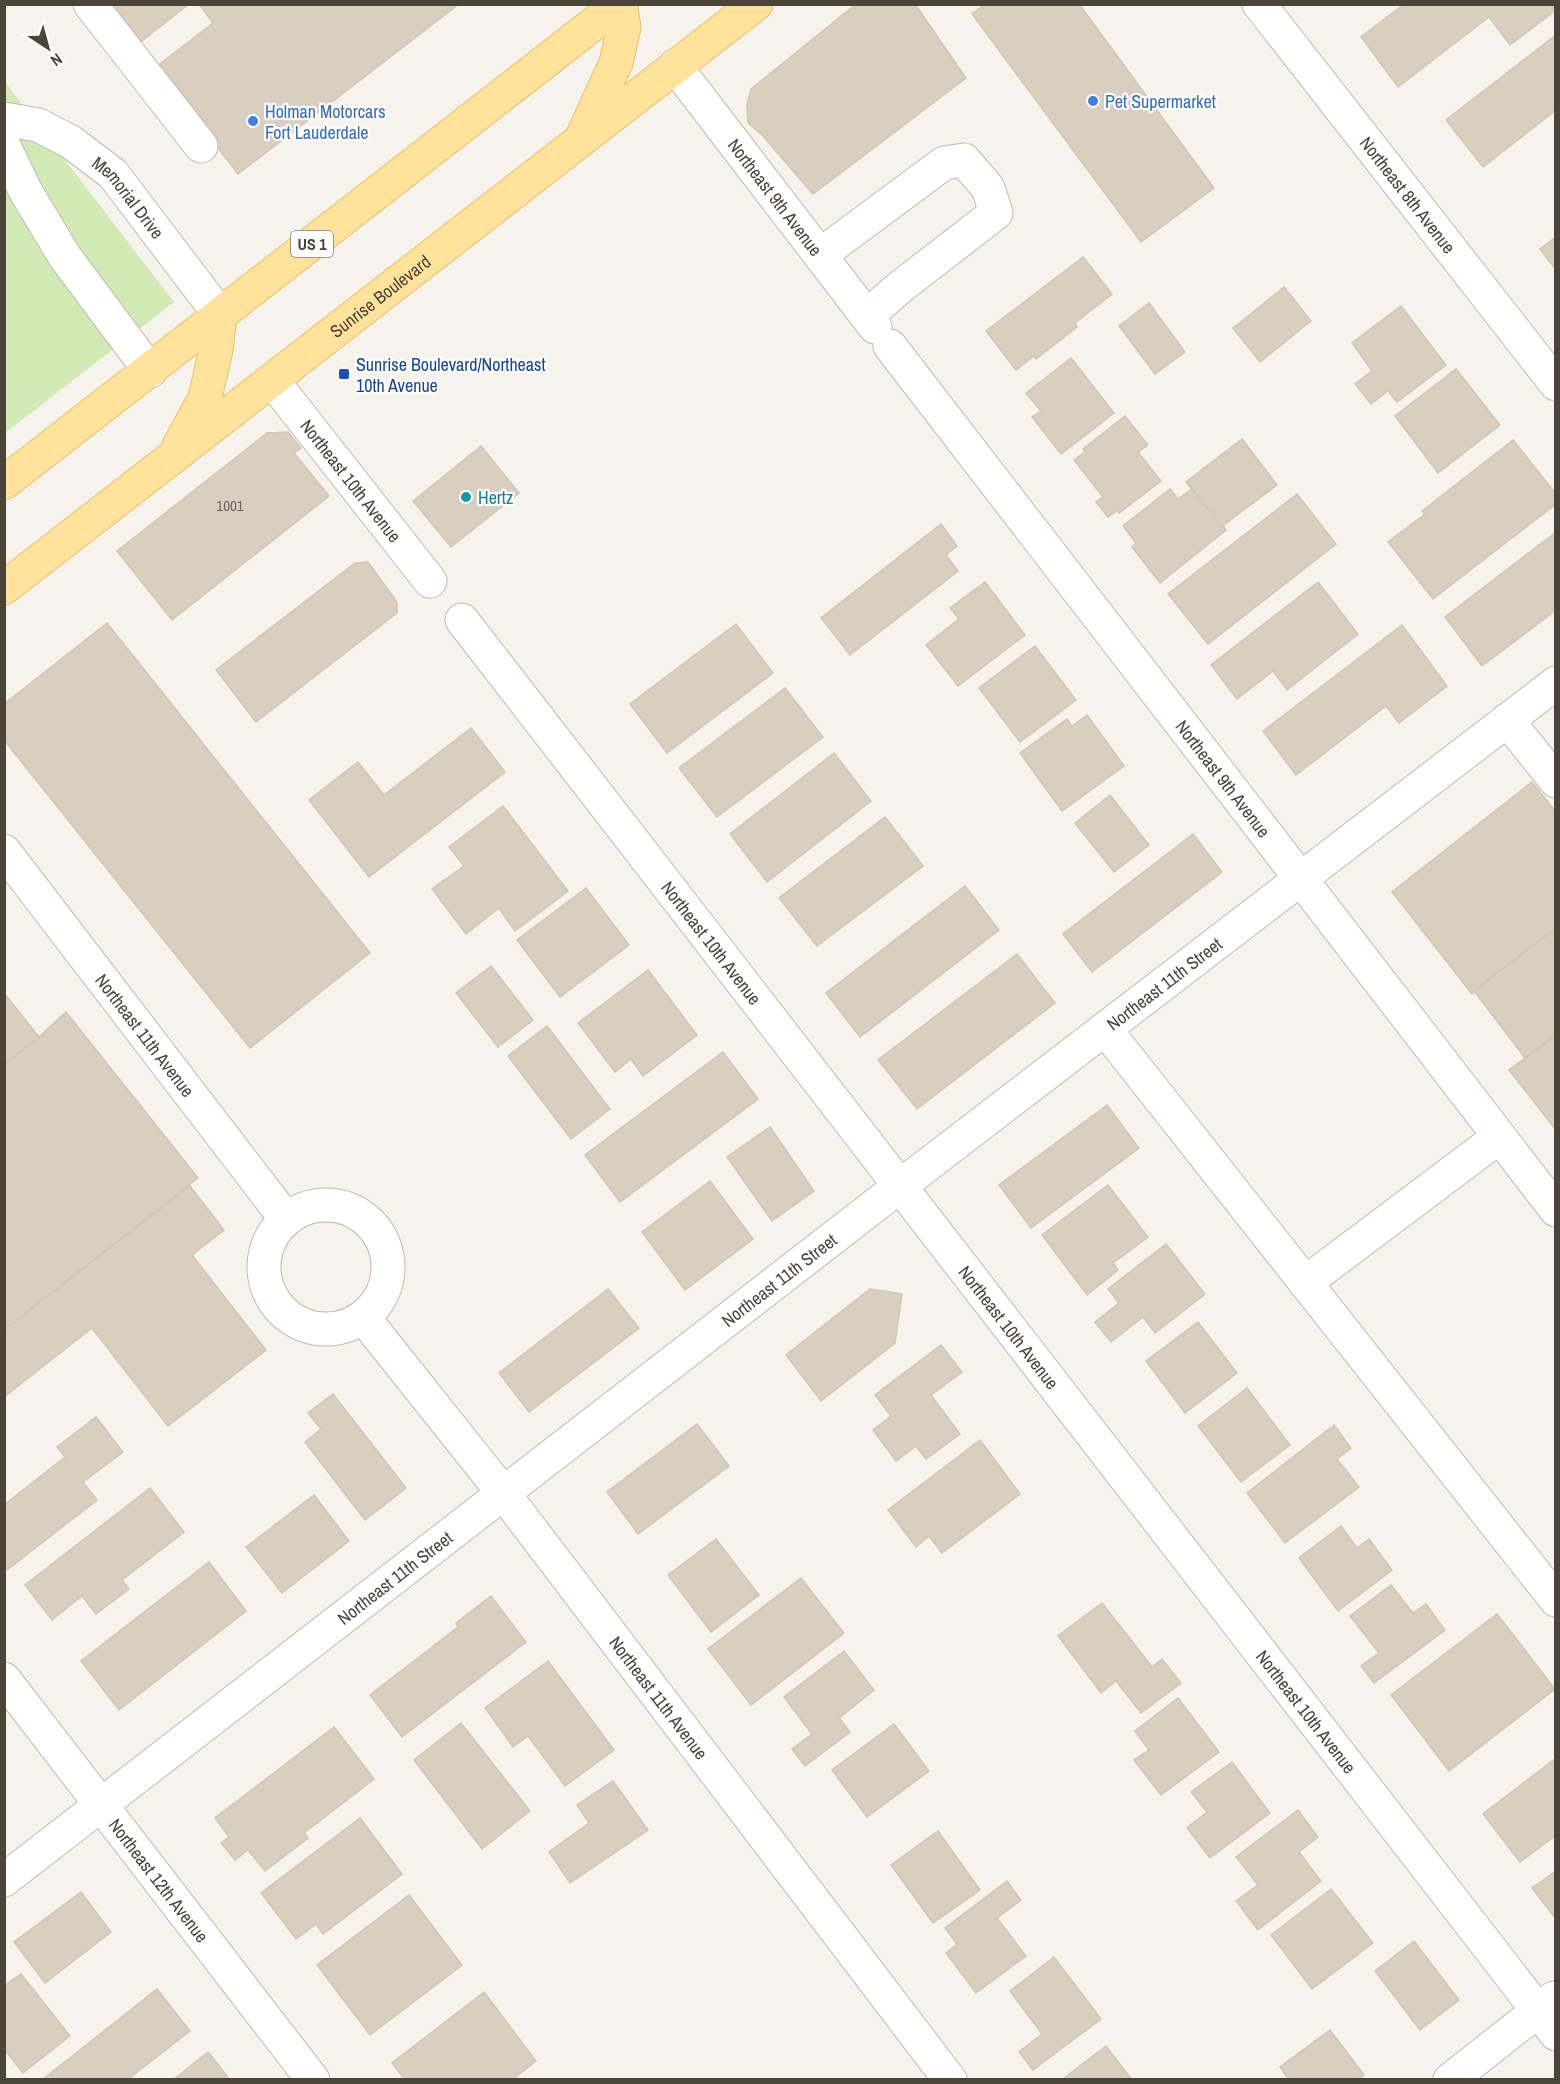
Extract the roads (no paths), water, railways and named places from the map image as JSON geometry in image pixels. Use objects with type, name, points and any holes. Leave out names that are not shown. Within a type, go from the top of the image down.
[{"type":"main road","points":[[581,140],[616,63],[624,27],[620,4]]},
{"type":"main road","name":"US 1","points":[[4,483],[620,4]]},
{"type":"main road","name":"Sunrise Boulevard","points":[[4,588],[756,4]]},
{"type":"main road","points":[[172,458],[205,398],[216,350],[220,315]]},
{"type":"street","points":[[90,4],[201,146]]},
{"type":"street","name":"Northeast 8th Avenue","points":[[1259,4],[1556,384]]},
{"type":"street","name":"Northeast 9th Avenue","points":[[675,66],[1556,1210]]},
{"type":"street","name":"Memorial Drive","points":[[4,119],[38,125],[46,129],[71,142],[113,174],[220,315]]},
{"type":"street","points":[[4,146],[26,192],[65,257],[150,371]]},
{"type":"street","points":[[820,255],[944,163],[964,160],[988,188],[996,213],[899,288],[877,330]]},
{"type":"street","name":"Northeast 10th Avenue","points":[[272,380],[430,581]]},
{"type":"street","name":"Northeast 10th Avenue","points":[[462,620],[900,1186],[1550,2014]]},
{"type":"street","name":"Northeast 11th Street","points":[[4,1880],[900,1186],[1556,683]]},
{"type":"street","points":[[1508,720],[1556,781]]},
{"type":"street","name":"Northeast 11th Avenue","points":[[4,850],[286,1219]]},
{"type":"street","points":[[1105,1029],[1556,1600]]},
{"type":"street","points":[[1305,1283],[1499,1137]]},
{"type":"street","points":[[323,1204],[342,1206],[360,1214],[375,1227],[385,1245],[388,1264],[386,1284],[377,1302],[363,1317],[344,1326],[323,1329],[302,1324],[284,1313],[271,1296],[264,1276],[265,1255],[273,1235],[286,1219],[303,1209],[323,1204]]},
{"type":"street","name":"Northeast 11th Avenue","points":[[363,1317],[504,1494],[950,2079]]},
{"type":"street","name":"Northeast 12th Avenue","points":[[4,1679],[313,2079]]},
{"type":"street","points":[[1449,2079],[1550,2014]]},
{"type":"place","name":"Pet Supermarket","points":[[1093,101]]},
{"type":"place","name":"Holman Motorcars Fort Lauderdale","points":[[253,121]]},
{"type":"place","name":"Sunrise Boulevard/Northeast 10th Avenue","points":[[344,374]]},
{"type":"place","name":"Hertz","points":[[466,497]]}]
